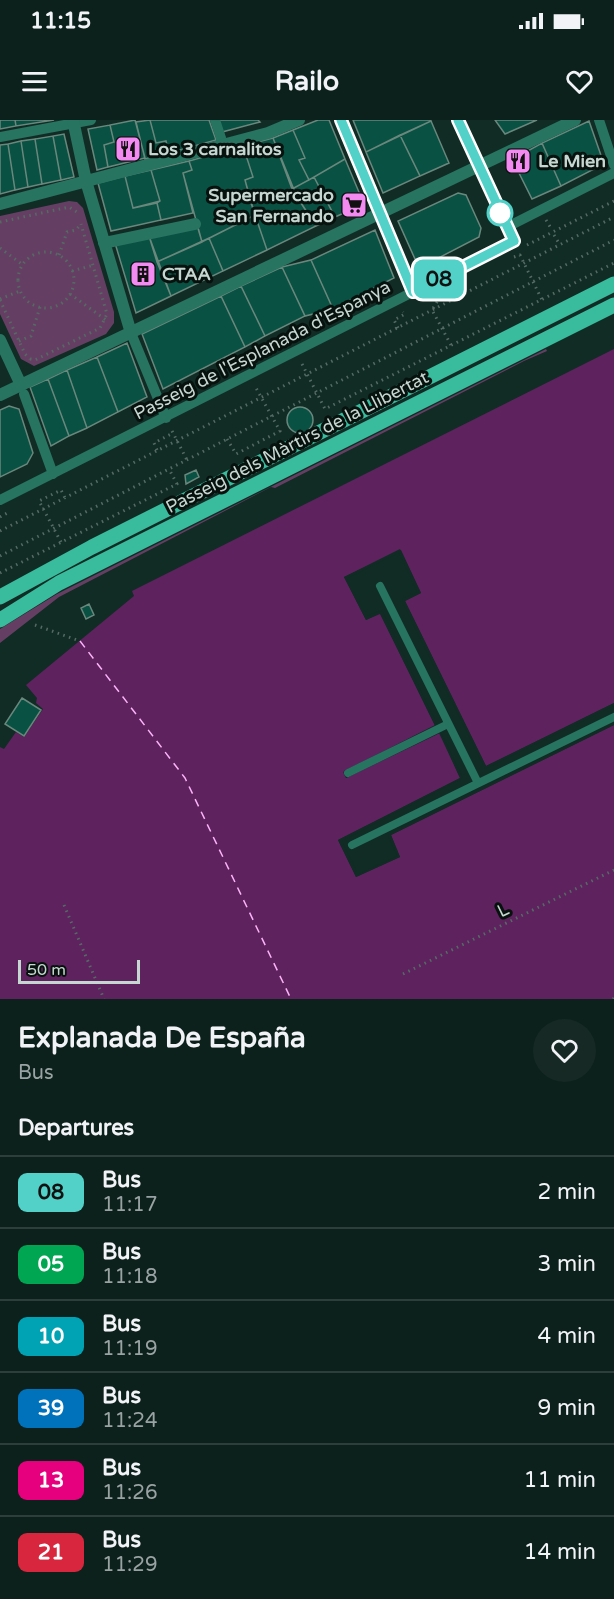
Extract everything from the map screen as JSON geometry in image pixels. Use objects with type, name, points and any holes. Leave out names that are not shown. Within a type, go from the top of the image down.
[{"type":"main road","name":"Passeig dels Màrtirs de la Llibertat","points":[[0,597],[92,547],[614,284]]},
{"type":"main road","name":"Passeig dels Màrtirs de la Llibertat","points":[[0,620],[58,583],[614,305]]},
{"type":"street","points":[[0,136],[91,120]]},
{"type":"street","points":[[215,120],[223,144]]},
{"type":"street","points":[[0,204],[268,133],[299,120]]},
{"type":"street","points":[[341,120],[413,292]]},
{"type":"street","points":[[459,120],[507,227],[614,173]]},
{"type":"street","points":[[0,395],[22,390],[131,333],[575,120]]},
{"type":"street","points":[[599,120],[614,165]]},
{"type":"street","points":[[74,122],[86,181],[131,333],[166,418]]},
{"type":"street","points":[[104,243],[195,224]]},
{"type":"street","name":"Passeig de l'Esplanada d'Espanya","points":[[0,500],[514,241],[507,227]]},
{"type":"street","points":[[0,340],[22,390],[53,474]]},
{"type":"lane","points":[[380,586],[478,783]]},
{"type":"lane","points":[[352,845],[614,717]]},
{"type":"lane","points":[[348,773],[448,724]]},
{"type":"path","points":[[0,222],[75,206],[81,216],[81,224],[95,265],[111,327],[104,325]]},
{"type":"path","points":[[0,531],[614,217]]},
{"type":"path","points":[[59,256],[67,232],[76,230],[81,224]]},
{"type":"path","points":[[554,235],[560,245]]},
{"type":"path","points":[[0,556],[614,240]]},
{"type":"path","points":[[0,248],[23,264]]},
{"type":"path","points":[[39,253],[59,256],[72,271],[73,284],[70,294],[56,306],[40,307],[28,301],[20,291],[18,278],[23,264],[39,253]]},
{"type":"path","points":[[510,259],[520,255],[543,301]]},
{"type":"path","points":[[302,364],[325,409],[543,301],[614,263]]},
{"type":"path","points":[[72,271],[95,265]]},
{"type":"path","points":[[432,310],[442,294],[461,284]]},
{"type":"path","points":[[20,291],[0,299],[30,361],[104,325],[107,314]]},
{"type":"path","points":[[70,294],[106,320]]},
{"type":"path","points":[[19,341],[31,336],[40,307]]},
{"type":"path","points":[[432,310],[451,345]]},
{"type":"path","points":[[398,328],[394,320],[405,314]]},
{"type":"path","points":[[228,439],[236,454],[280,431],[256,388]]},
{"type":"path","points":[[157,450],[154,443],[173,432],[187,460]]},
{"type":"path","points":[[0,573],[177,484],[169,469]]},
{"type":"path","points":[[61,542],[39,501],[61,489],[65,498]]},
{"type":"path","points":[[35,625],[80,641]]},
{"type":"path","name":"L","points":[[403,974],[614,870]]},
{"type":"path","points":[[64,905],[104,999]]},
{"type":"shaded area","points":[[69,201],[77,202],[83,208],[114,312],[114,323],[106,334],[34,366],[21,359],[0,314],[0,216]]},
{"type":"shaded area","points":[[546,349],[547,351],[275,488],[271,487],[59,597],[0,643],[0,629],[57,594]]},
{"type":"shaded area","points":[[614,349],[614,703],[486,766],[405,601],[421,593],[401,550],[344,577],[366,620],[380,613],[435,726],[344,771],[346,778],[440,733],[460,778],[338,840],[356,877],[400,857],[391,835],[614,725],[614,999],[0,999],[0,747],[4,749],[16,732],[24,737],[43,709],[36,703],[37,698],[26,685],[134,596],[132,591]]},
{"type":"pier","points":[[400,549],[421,593],[405,601],[486,766],[614,703],[614,706],[485,769],[402,602],[403,598],[417,592],[399,553],[348,578],[367,616],[379,611],[383,612],[463,778],[342,841],[358,874],[397,856],[388,836],[389,832],[614,722],[614,725],[391,835],[400,857],[356,877],[338,840],[460,778],[439,733],[346,778],[343,772],[435,725],[380,614],[366,620],[344,577]]},
{"type":"building","points":[[0,120],[15,120],[16,126],[0,129]]},
{"type":"building","points":[[15,120],[54,120],[16,126]]},
{"type":"building","points":[[135,120],[145,158],[108,167],[104,145],[114,142],[110,125]]},
{"type":"building","points":[[150,120],[209,120],[216,140],[169,153],[166,141],[156,143]]},
{"type":"building","points":[[150,120],[156,143],[166,141],[169,153],[145,159],[136,122]]},
{"type":"building","points":[[218,120],[258,120],[260,122],[222,132]]},
{"type":"building","points":[[318,120],[329,120],[345,159],[309,180],[299,160],[305,158],[293,130]]},
{"type":"building","points":[[353,120],[430,120],[431,121],[366,152]]},
{"type":"building","points":[[495,120],[537,120],[505,134]]},
{"type":"building","points":[[431,121],[449,163],[420,176],[400,135]]},
{"type":"building","points":[[589,121],[604,164],[561,186],[542,143]]},
{"type":"building","points":[[110,125],[114,142],[104,145],[108,167],[97,170],[88,129]]},
{"type":"building","points":[[293,130],[305,158],[299,160],[309,180],[292,189],[273,138]]},
{"type":"building","points":[[64,134],[74,177],[61,180],[53,136]]},
{"type":"building","points":[[400,135],[420,176],[383,193],[366,152]]},
{"type":"building","points":[[53,136],[61,180],[42,184],[35,139]]},
{"type":"building","points":[[273,138],[297,197],[283,202],[280,196],[251,203],[245,180],[253,177],[243,146]]},
{"type":"building","points":[[35,139],[42,184],[28,187],[21,141]]},
{"type":"building","points":[[21,141],[28,187],[15,190],[8,144]]},
{"type":"building","points":[[542,143],[561,186],[532,199],[515,165],[515,158]]},
{"type":"building","points":[[8,144],[15,190],[0,194],[0,145]]},
{"type":"building","points":[[243,146],[253,177],[245,180],[255,215],[202,242],[183,173],[192,170],[189,161]]},
{"type":"building","points":[[345,159],[364,204],[335,217],[314,177]]},
{"type":"building","points":[[189,161],[192,170],[183,173],[193,213],[161,220],[157,203],[160,201],[151,170]]},
{"type":"building","points":[[151,170],[160,201],[133,208],[125,176]]},
{"type":"building","points":[[125,176],[133,208],[157,203],[161,220],[111,231],[98,183]]},
{"type":"building","points":[[314,177],[335,217],[316,226],[292,189]]},
{"type":"building","points":[[458,193],[466,195],[481,228],[479,237],[419,268],[398,221]]},
{"type":"building","points":[[280,196],[283,202],[297,197],[316,226],[267,250],[251,203]]},
{"type":"building","points":[[255,215],[267,250],[223,271],[209,238]]},
{"type":"building","points":[[197,225],[202,242],[157,262],[149,236]]},
{"type":"building","points":[[375,230],[394,278],[333,309],[311,260]]},
{"type":"building","name":"CTAA","points":[[149,236],[171,296],[136,313],[115,243]]},
{"type":"building","points":[[209,238],[223,271],[171,296],[157,262]]},
{"type":"building","points":[[311,260],[333,309],[305,316],[282,267]]},
{"type":"building","points":[[282,267],[305,316],[265,336],[241,286]]},
{"type":"building","points":[[241,286],[265,336],[245,347],[221,296]]},
{"type":"building","points":[[221,296],[245,347],[163,389],[142,334]]},
{"type":"building","points":[[127,343],[147,397],[118,412],[97,357]]},
{"type":"building","points":[[97,357],[118,412],[87,428],[67,370]]},
{"type":"building","points":[[67,370],[87,428],[69,436],[48,379]]},
{"type":"building","points":[[48,379],[69,436],[51,446],[30,387]]},
{"type":"building","points":[[9,406],[19,409],[33,453],[27,464],[0,477],[0,410]]},
{"type":"building","points":[[300,407],[309,411],[313,420],[309,429],[300,433],[291,429],[287,420],[291,411]]},
{"type":"building","points":[[196,470],[199,477],[186,484],[185,475]]},
{"type":"building","points":[[89,604],[94,615],[86,619],[81,608]]},
{"type":"building","points":[[22,698],[41,710],[24,736],[5,724]]},
{"type":"ferry route","points":[[80,641],[185,778],[291,999]]},
{"type":"bus line","name":"08","points":[[341,120],[413,292],[514,241],[458,120]]},
{"type":"place","name":"Los 3 carnalitos","points":[[128,149]]},
{"type":"place","name":"Le Mien","points":[[518,161]]},
{"type":"place","name":"Supermercado San Fernando","points":[[354,205]]},
{"type":"place","name":"CTAA","points":[[143,274]]}]
